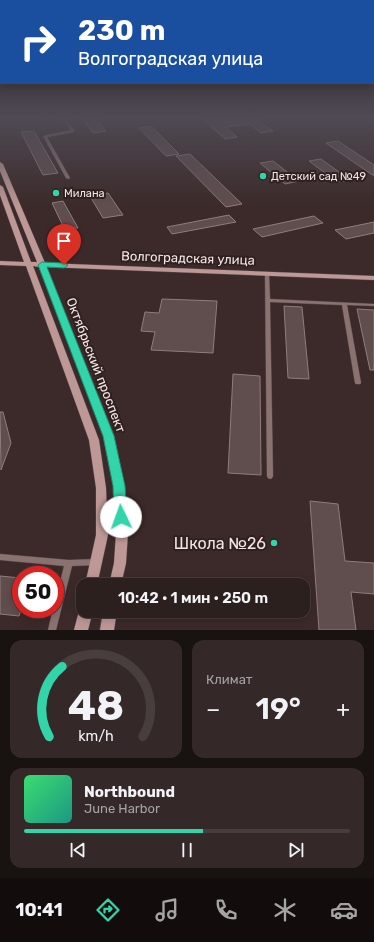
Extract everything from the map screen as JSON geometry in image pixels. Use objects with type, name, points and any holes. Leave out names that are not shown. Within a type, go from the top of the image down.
[{"type":"main road","name":"Октябрьский проспект","points":[[0,164],[42,265],[109,436],[119,486],[122,533],[120,563],[117,578]]},
{"type":"main road","points":[[0,187],[94,440],[102,488],[102,535],[94,578]]},
{"type":"main road","name":"Волгоградская улица","points":[[0,263],[374,278]]},
{"type":"main road","points":[[81,630],[84,618]]},
{"type":"main road","points":[[107,630],[109,618]]},
{"type":"lane","points":[[51,147],[68,178]]},
{"type":"lane","points":[[267,274],[270,476]]},
{"type":"lane","points":[[268,300],[374,304]]},
{"type":"lane","points":[[344,303],[358,383]]},
{"type":"lane","points":[[0,557],[69,563],[97,562]]},
{"type":"lane","points":[[52,630],[69,563]]},
{"type":"building","points":[[29,147],[43,147],[58,173],[43,175]]},
{"type":"building","points":[[158,147],[172,147],[179,154],[166,156]]},
{"type":"building","points":[[332,147],[348,147],[374,165],[374,176]]},
{"type":"building","points":[[190,154],[242,204],[226,207],[176,156]]},
{"type":"building","points":[[321,159],[350,180],[337,182],[309,161]]},
{"type":"building","points":[[273,161],[299,181],[285,184],[260,163]]},
{"type":"building","points":[[108,193],[123,215],[103,218],[90,196]]},
{"type":"building","points":[[63,201],[78,228],[64,228],[52,203]]},
{"type":"building","points":[[229,215],[236,222],[172,234],[167,227]]},
{"type":"building","points":[[314,216],[323,223],[262,237],[253,229]]},
{"type":"building","points":[[374,222],[374,233],[346,239],[335,230]]},
{"type":"building","points":[[162,299],[217,301],[213,353],[151,350],[155,332],[141,331],[145,312],[159,313]]},
{"type":"building","points":[[284,306],[302,307],[309,379],[288,378]]},
{"type":"building","points":[[357,309],[374,310],[374,370],[370,370]]},
{"type":"building","points":[[233,374],[260,376],[261,475],[228,473]]},
{"type":"building","points":[[0,412],[3,412],[11,443],[1,470]]},
{"type":"building","points":[[310,501],[338,504],[345,561],[374,563],[374,594],[351,592],[356,630],[319,630]]},
{"type":"building","points":[[0,576],[12,577],[12,615],[0,614]]},
{"type":"place","name":"Детский сад №49","points":[[263,176]]},
{"type":"place","name":"Милана","points":[[56,193]]},
{"type":"place","name":"Школа №26","points":[[274,543]]},
{"type":"route","points":[[64,265],[42,265],[109,436],[119,486],[121,517]]}]
